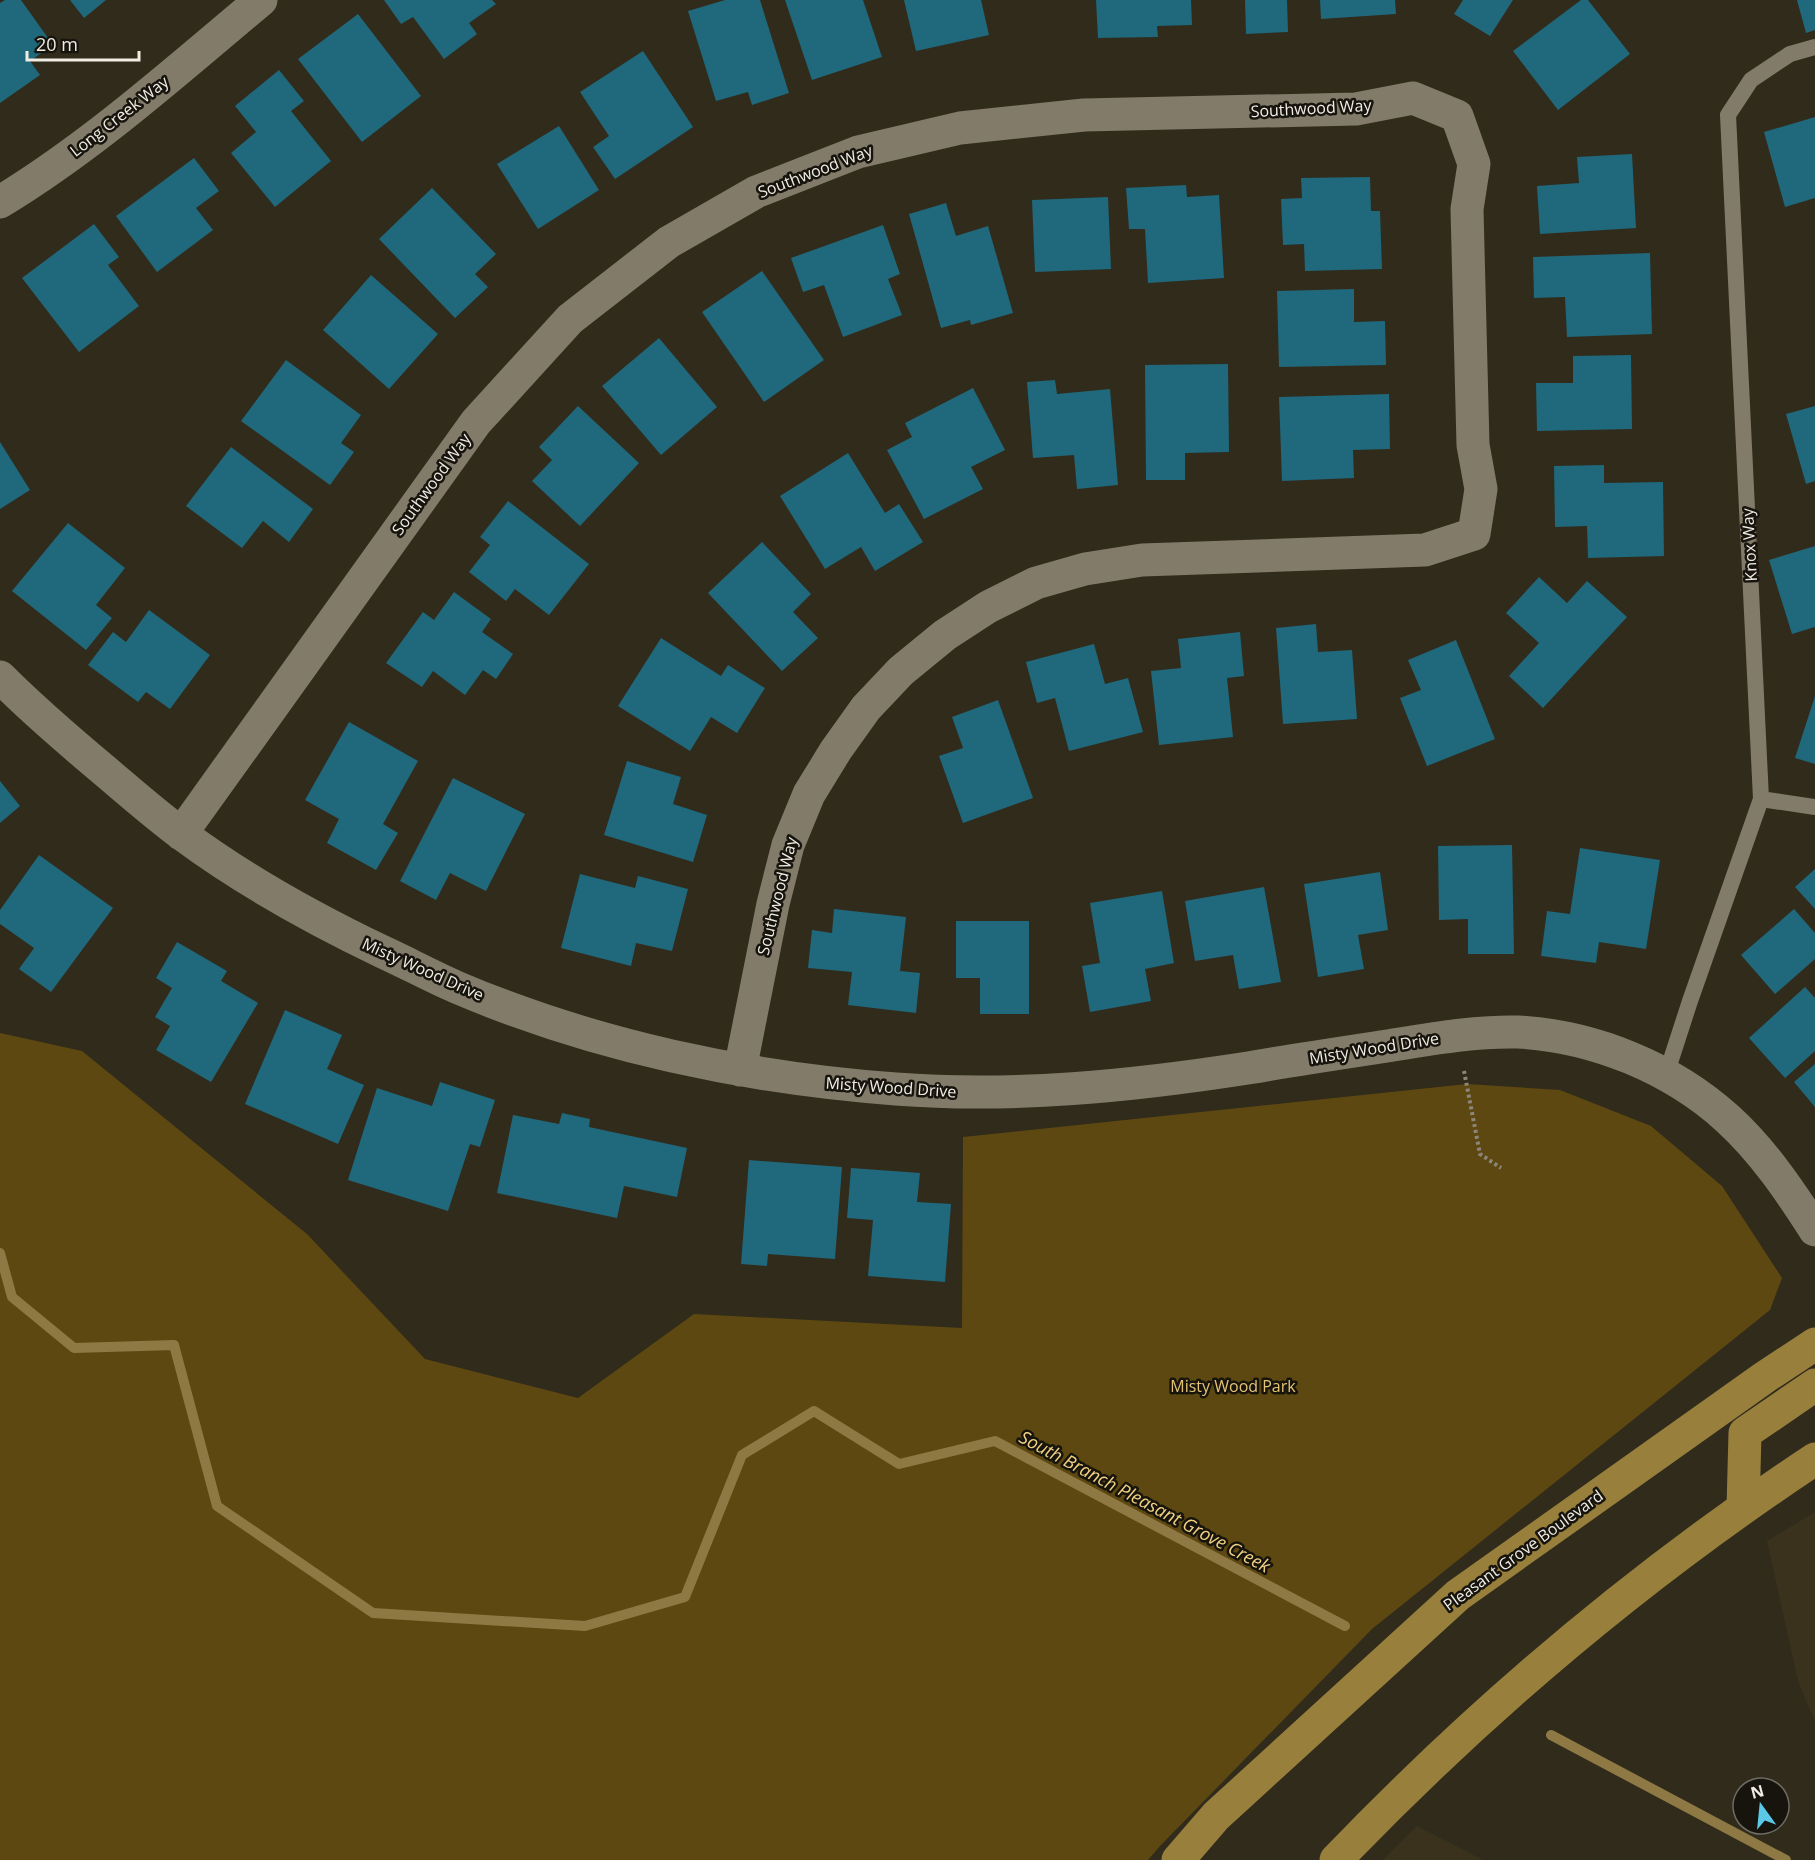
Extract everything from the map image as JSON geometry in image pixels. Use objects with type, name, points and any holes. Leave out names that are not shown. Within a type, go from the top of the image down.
[{"type":"main road","name":"Pleasant Grove Boulevard","points":[[1178,1860],[1216,1816],[1458,1595],[1815,1344]]},
{"type":"main road","points":[[1743,1508],[1745,1433],[1815,1384]]},
{"type":"main road","points":[[1336,1860],[1454,1743],[1583,1631],[1743,1508],[1815,1459]]},
{"type":"street","name":"Long Creek Way","points":[[0,202],[25,187],[112,124],[261,0]]},
{"type":"street","name":"Southwood Way","points":[[181,834],[476,422],[570,320],[669,242],[756,192],[858,152],[960,128],[1084,115],[1356,109],[1413,98],[1457,116],[1474,164],[1467,209],[1473,445],[1481,489],[1474,534],[1425,550],[1142,560],[1085,569],[1036,583],[988,607],[945,635],[901,671],[866,708],[836,750],[809,794],[788,845],[773,904],[748,1020],[740,1070]]},
{"type":"street","name":"Misty Wood Drive","points":[[0,677],[77,748],[181,834],[243,876],[332,927],[457,987],[535,1017],[606,1038],[740,1070],[823,1082],[957,1092],[1068,1090],[1175,1079],[1457,1035],[1516,1032],[1561,1037],[1626,1056],[1666,1075],[1702,1099],[1729,1120],[1759,1152],[1786,1186],[1815,1230]]},
{"type":"lane","name":"Knox Way","points":[[1666,1075],[1761,799],[1728,115],[1751,80],[1790,54],[1815,47]]},
{"type":"lane","points":[[1761,799],[1815,807]]},
{"type":"path","points":[[1457,1035],[1480,1154],[1501,1168]]},
{"type":"shaded area","points":[[1815,1512],[1815,1722],[1798,1681],[1767,1541]]},
{"type":"shaded area","points":[[1417,1826],[1483,1860],[1383,1860]]},
{"type":"green space","name":"Misty Wood Park","points":[[0,1033],[82,1051],[307,1234],[425,1359],[578,1398],[694,1314],[962,1328],[963,1137],[1467,1084],[1560,1090],[1651,1126],[1722,1186],[1782,1278],[1770,1310],[1372,1629],[1148,1860],[0,1860]]},
{"type":"building","points":[[5,0],[21,0],[53,45],[30,61],[40,75],[0,103],[0,3]]},
{"type":"building","points":[[70,0],[106,0],[84,18]]},
{"type":"building","points":[[384,0],[492,0],[496,4],[469,23],[477,34],[444,59],[413,17],[401,24]]},
{"type":"building","points":[[725,0],[760,0],[789,93],[752,105],[748,92],[716,101],[688,11]]},
{"type":"building","points":[[785,0],[863,0],[882,57],[812,80]]},
{"type":"building","points":[[904,0],[981,0],[989,35],[916,51]]},
{"type":"building","points":[[1096,0],[1191,0],[1192,25],[1157,26],[1158,37],[1098,38]]},
{"type":"building","points":[[1245,0],[1287,0],[1288,32],[1246,34]]},
{"type":"building","points":[[1320,0],[1395,0],[1396,14],[1321,19]]},
{"type":"building","points":[[1463,0],[1513,0],[1490,36],[1454,14]]},
{"type":"building","points":[[1581,0],[1588,0],[1630,54],[1558,110],[1513,51]]},
{"type":"building","points":[[1797,0],[1815,0],[1815,30],[1806,33]]},
{"type":"building","points":[[358,14],[421,96],[362,142],[298,59]]},
{"type":"building","points":[[643,51],[693,127],[615,179],[593,147],[609,136],[580,92]]},
{"type":"building","points":[[279,70],[304,101],[291,111],[331,161],[275,207],[231,153],[256,132],[235,106]]},
{"type":"building","points":[[1815,117],[1815,198],[1785,207],[1764,132]]},
{"type":"building","points":[[559,126],[599,190],[538,229],[497,164]]},
{"type":"building","points":[[1632,154],[1636,228],[1540,234],[1537,186],[1579,183],[1577,157]]},
{"type":"building","points":[[194,158],[219,191],[196,208],[213,230],[157,272],[116,216]]},
{"type":"building","points":[[1370,177],[1371,211],[1380,211],[1382,269],[1305,271],[1304,244],[1283,245],[1281,199],[1302,198],[1301,178]]},
{"type":"building","points":[[1186,185],[1187,197],[1219,195],[1224,278],[1148,283],[1145,229],[1129,229],[1126,188]]},
{"type":"building","points":[[432,188],[496,254],[475,274],[488,287],[455,318],[379,239]]},
{"type":"building","points":[[1108,197],[1111,269],[1035,272],[1032,200]]},
{"type":"building","points":[[946,203],[956,236],[988,226],[1013,313],[971,325],[970,320],[941,328],[909,214]]},
{"type":"building","points":[[94,224],[119,257],[108,265],[139,306],[79,352],[22,278]]},
{"type":"building","points":[[883,225],[900,274],[888,279],[902,315],[843,337],[824,285],[803,292],[791,258]]},
{"type":"building","points":[[1650,253],[1652,334],[1567,337],[1565,297],[1534,298],[1533,257]]},
{"type":"building","points":[[762,271],[824,360],[764,402],[702,312]]},
{"type":"building","points":[[371,275],[438,334],[389,389],[323,330]]},
{"type":"building","points":[[1354,289],[1354,322],[1385,321],[1386,365],[1279,367],[1277,291]]},
{"type":"building","points":[[659,338],[717,407],[661,455],[602,386]]},
{"type":"building","points":[[1631,355],[1632,429],[1537,431],[1536,383],[1573,383],[1573,356]]},
{"type":"building","points":[[286,360],[361,415],[341,443],[354,452],[330,485],[241,421]]},
{"type":"building","points":[[1228,364],[1229,452],[1185,453],[1185,480],[1146,480],[1145,365]]},
{"type":"building","points":[[1055,380],[1057,394],[1110,389],[1118,485],[1077,489],[1074,455],[1033,458],[1027,382]]},
{"type":"building","points":[[973,388],[1005,450],[971,467],[983,489],[924,519],[887,450],[912,437],[905,423]]},
{"type":"building","points":[[1389,394],[1390,449],[1353,450],[1354,478],[1282,481],[1279,397]]},
{"type":"building","points":[[578,406],[639,463],[580,526],[532,481],[552,460],[539,447]]},
{"type":"building","points":[[1815,406],[1815,481],[1806,484],[1786,414]]},
{"type":"building","points":[[0,442],[30,490],[0,509]]},
{"type":"building","points":[[231,447],[313,509],[289,542],[263,521],[242,548],[186,506]]},
{"type":"building","points":[[848,453],[885,513],[899,504],[923,542],[875,571],[861,547],[825,569],[780,496]]},
{"type":"building","points":[[1604,465],[1604,483],[1663,482],[1664,556],[1588,558],[1587,526],[1555,527],[1554,466]]},
{"type":"building","points":[[508,501],[589,564],[549,615],[515,589],[506,601],[469,572],[490,545],[480,537]]},
{"type":"building","points":[[68,523],[125,568],[96,605],[112,618],[86,650],[12,591]]},
{"type":"building","points":[[762,542],[811,594],[793,612],[818,638],[782,671],[708,593]]},
{"type":"building","points":[[1815,546],[1815,627],[1792,634],[1769,560]]},
{"type":"building","points":[[1539,577],[1567,603],[1587,581],[1627,617],[1543,708],[1509,676],[1539,643],[1506,613]]},
{"type":"building","points":[[454,592],[491,619],[482,632],[513,654],[496,679],[483,670],[465,695],[433,671],[422,687],[386,663],[423,612],[434,620]]},
{"type":"building","points":[[149,610],[210,655],[170,709],[146,692],[138,702],[88,665],[113,632],[126,642]]},
{"type":"building","points":[[1316,624],[1318,652],[1352,650],[1357,719],[1283,724],[1276,628]]},
{"type":"building","points":[[1240,632],[1244,676],[1227,678],[1233,737],[1159,745],[1151,671],[1181,668],[1178,639]]},
{"type":"building","points":[[661,638],[721,676],[728,665],[765,688],[737,733],[711,717],[690,751],[618,706]]},
{"type":"building","points":[[1456,640],[1495,739],[1427,766],[1400,698],[1421,690],[1408,660]]},
{"type":"building","points":[[1094,644],[1105,684],[1128,678],[1143,732],[1069,751],[1055,698],[1037,703],[1026,662]]},
{"type":"building","points":[[1815,696],[1815,764],[1795,758]]},
{"type":"building","points":[[998,700],[1033,798],[963,823],[939,756],[963,748],[952,717]]},
{"type":"building","points":[[349,722],[418,761],[383,824],[398,833],[376,870],[327,843],[339,819],[305,800]]},
{"type":"building","points":[[627,761],[681,777],[673,804],[707,815],[693,862],[604,835]]},
{"type":"building","points":[[453,778],[525,814],[486,891],[450,873],[436,900],[400,881]]},
{"type":"building","points":[[0,781],[20,806],[0,823]]},
{"type":"building","points":[[1512,845],[1514,954],[1468,954],[1468,919],[1439,920],[1438,846]]},
{"type":"building","points":[[1580,848],[1660,860],[1646,949],[1599,942],[1596,963],[1541,956],[1547,911],[1570,914]]},
{"type":"building","points":[[39,855],[113,908],[51,992],[19,969],[34,948],[0,924],[0,910]]},
{"type":"building","points":[[1815,869],[1815,909],[1795,887]]},
{"type":"building","points":[[1380,872],[1388,930],[1358,935],[1364,969],[1318,977],[1304,884]]},
{"type":"building","points":[[580,874],[635,888],[638,876],[688,889],[672,951],[636,943],[631,966],[561,948]]},
{"type":"building","points":[[1264,887],[1281,982],[1239,989],[1233,955],[1195,961],[1185,901]]},
{"type":"building","points":[[1162,891],[1174,963],[1145,969],[1151,1001],[1090,1012],[1082,966],[1100,963],[1090,903]]},
{"type":"building","points":[[834,909],[906,917],[900,971],[920,973],[916,1013],[848,1005],[852,972],[808,968],[812,930],[832,933]]},
{"type":"building","points":[[1794,909],[1815,933],[1815,959],[1775,994],[1741,955]]},
{"type":"building","points":[[956,921],[1029,921],[1029,1014],[980,1014],[980,978],[956,978]]},
{"type":"building","points":[[177,942],[227,971],[221,981],[258,1003],[211,1082],[156,1050],[170,1026],[155,1017],[172,988],[156,978]]},
{"type":"building","points":[[1805,987],[1815,998],[1815,1051],[1785,1078],[1749,1038]]},
{"type":"building","points":[[285,1010],[342,1035],[327,1069],[364,1085],[338,1144],[245,1104]]},
{"type":"building","points":[[1815,1064],[1815,1107],[1794,1082]]},
{"type":"building","points":[[440,1082],[495,1100],[480,1147],[470,1144],[448,1211],[348,1180],[377,1088],[432,1106]]},
{"type":"building","points":[[562,1113],[590,1119],[589,1127],[687,1148],[677,1197],[624,1186],[617,1218],[497,1193],[513,1115],[559,1124]]},
{"type":"building","points":[[749,1160],[842,1167],[835,1259],[768,1254],[767,1266],[741,1264]]},
{"type":"building","points":[[851,1168],[920,1173],[917,1202],[951,1204],[945,1282],[868,1276],[873,1220],[847,1218]]},
{"type":"waterway","name":"South Branch Pleasant Grove Creek","points":[[0,1253],[12,1297],[74,1348],[174,1345],[217,1506],[373,1613],[585,1626],[685,1597],[742,1455],[814,1411],[899,1464],[995,1441],[1345,1626]]},
{"type":"waterway","name":"South Branch Pleasant Grove Creek","points":[[1551,1735],[1786,1860]]}]
